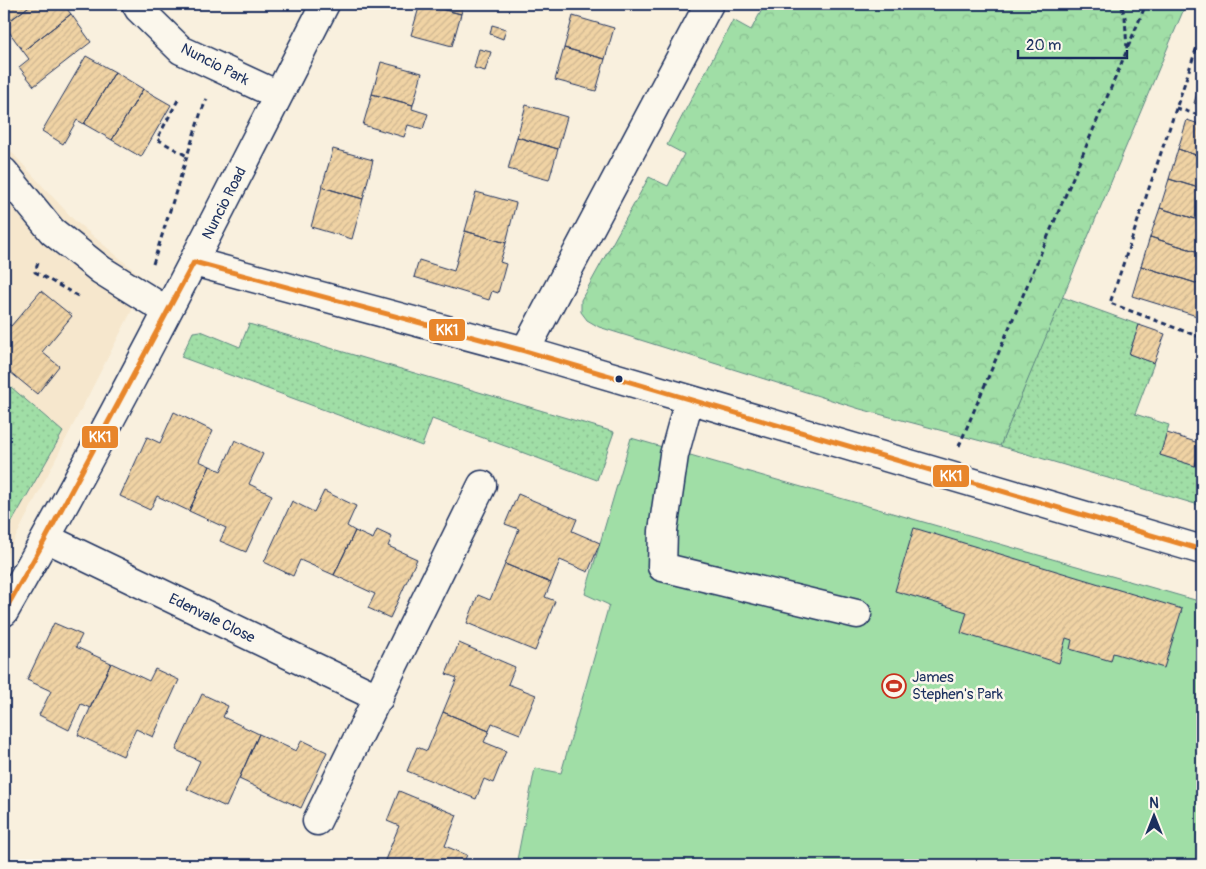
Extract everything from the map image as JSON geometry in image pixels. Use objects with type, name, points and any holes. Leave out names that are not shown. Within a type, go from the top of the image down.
[{"type":"street","name":"Nuncio Park","points":[[136,4],[139,10],[181,50],[278,96]]},
{"type":"street","name":"Nuncio Road","points":[[4,612],[46,538],[194,262],[325,4]]},
{"type":"street","points":[[525,351],[709,4]]},
{"type":"street","points":[[4,172],[52,231],[101,270],[167,311]]},
{"type":"street","points":[[194,262],[525,351],[1202,550]]},
{"type":"street","points":[[689,400],[674,456],[663,531],[662,567],[857,614]]},
{"type":"street","points":[[317,822],[482,484]]},
{"type":"street","name":"Edenvale Close","points":[[46,538],[379,698]]},
{"type":"path","points":[[1121,4],[1125,17],[1127,50]]},
{"type":"path","points":[[947,475],[1146,4]]},
{"type":"path","points":[[1202,32],[1110,303],[1202,338]]},
{"type":"path","points":[[142,296],[201,112],[220,68]]},
{"type":"path","points":[[178,100],[158,138],[187,156]]},
{"type":"path","points":[[1176,108],[1202,116]]},
{"type":"shaded area","points":[[4,144],[74,220],[147,281],[4,560]]},
{"type":"green space","points":[[765,4],[1186,4],[1000,446],[860,409],[599,327],[587,320],[581,312],[581,300],[649,177],[668,186],[684,154],[667,145],[733,20],[751,30]]},
{"type":"green space","points":[[1062,297],[1139,325],[1129,354],[1154,363],[1135,414],[1169,425],[1160,455],[1202,468],[1202,506],[1000,446]]},
{"type":"green space","points":[[249,324],[614,432],[597,480],[432,419],[422,446],[181,357],[193,332],[201,331],[240,347]]},
{"type":"green space","points":[[4,381],[63,432],[4,536]]},
{"type":"green space","name":"James Stephen's Park","points":[[631,438],[1202,602],[1202,865],[516,865],[535,768],[561,773],[609,605],[585,594]]},
{"type":"building","points":[[4,4],[32,4],[4,25]]},
{"type":"building","points":[[32,4],[63,4],[71,14],[23,51],[4,25]]},
{"type":"building","points":[[420,4],[461,14],[452,46],[411,35]]},
{"type":"building","points":[[424,4],[464,4],[461,14]]},
{"type":"building","points":[[71,14],[91,42],[34,86],[19,67],[29,59],[23,51]]},
{"type":"building","points":[[573,16],[614,28],[605,59],[564,48]]},
{"type":"building","points":[[492,25],[506,29],[503,39],[490,34]]},
{"type":"building","points":[[564,48],[605,59],[596,91],[555,80]]},
{"type":"building","points":[[479,49],[491,52],[485,71],[474,68]]},
{"type":"building","points":[[86,56],[115,72],[84,124],[77,120],[63,144],[42,131]]},
{"type":"building","points":[[381,62],[422,73],[413,105],[372,94]]},
{"type":"building","points":[[115,72],[143,89],[112,140],[84,124]]},
{"type":"building","points":[[1202,77],[1202,106],[1194,103]]},
{"type":"building","points":[[143,89],[171,105],[141,157],[112,140]]},
{"type":"building","points":[[372,94],[413,105],[412,109],[428,114],[423,129],[408,125],[404,137],[363,125]]},
{"type":"building","points":[[526,105],[567,117],[558,149],[517,137]]},
{"type":"building","points":[[1187,120],[1202,125],[1202,157],[1178,149]]},
{"type":"building","points":[[517,137],[558,149],[549,180],[508,169]]},
{"type":"building","points":[[333,149],[373,160],[363,199],[322,187]]},
{"type":"building","points":[[1178,149],[1202,157],[1202,189],[1169,179]]},
{"type":"building","points":[[1169,179],[1202,189],[1202,221],[1160,208]]},
{"type":"building","points":[[322,187],[363,199],[352,239],[311,227]]},
{"type":"building","points":[[476,192],[516,203],[506,243],[465,231]]},
{"type":"building","points":[[1160,208],[1202,221],[1202,253],[1150,237]]},
{"type":"building","points":[[465,231],[506,243],[500,262],[506,264],[498,293],[492,291],[489,300],[414,277],[419,260],[454,271]]},
{"type":"building","points":[[1150,237],[1202,253],[1202,285],[1141,266]]},
{"type":"building","points":[[1141,266],[1202,285],[1202,299],[1197,316],[1132,296]]},
{"type":"building","points":[[4,285],[9,290],[4,297]]},
{"type":"building","points":[[41,291],[72,316],[42,352],[59,366],[37,394],[4,367],[4,320],[11,326]]},
{"type":"building","points":[[1139,325],[1165,334],[1154,363],[1129,354]]},
{"type":"building","points":[[174,412],[213,431],[199,461],[210,466],[189,511],[157,496],[150,510],[120,496],[147,437],[160,443]]},
{"type":"building","points":[[1167,433],[1202,444],[1195,466],[1160,455]]},
{"type":"building","points":[[235,440],[263,454],[249,484],[272,495],[246,552],[220,541],[226,528],[189,511],[210,466],[221,471]]},
{"type":"building","points":[[324,491],[356,506],[347,526],[355,531],[334,575],[300,560],[293,576],[264,562],[292,501],[314,512]]},
{"type":"building","points":[[518,494],[577,519],[572,531],[600,543],[588,572],[560,560],[551,583],[505,564],[519,529],[505,524]]},
{"type":"building","points":[[914,528],[1182,609],[1164,668],[1113,653],[1111,661],[1070,649],[1072,640],[1066,638],[1059,663],[961,633],[967,612],[895,591]]},
{"type":"building","points":[[377,530],[392,537],[388,546],[417,559],[390,618],[368,608],[375,594],[334,575],[355,531],[373,539]]},
{"type":"building","points":[[505,564],[551,583],[545,597],[555,601],[535,651],[467,623],[478,595],[490,600]]},
{"type":"building","points":[[54,623],[82,635],[76,647],[111,663],[90,708],[81,704],[69,730],[39,715],[51,691],[27,680]]},
{"type":"building","points":[[459,643],[515,667],[508,684],[536,695],[520,734],[492,723],[489,731],[443,712],[457,678],[446,674]]},
{"type":"building","points":[[111,663],[149,681],[155,669],[179,680],[153,737],[136,729],[123,756],[78,735]]},
{"type":"building","points":[[202,694],[228,706],[223,717],[259,734],[226,807],[187,789],[200,761],[176,750]]},
{"type":"building","points":[[443,712],[489,731],[484,742],[506,751],[493,783],[484,779],[476,799],[407,771],[417,747],[427,751]]},
{"type":"building","points":[[259,734],[296,751],[302,740],[327,752],[301,808],[239,779]]},
{"type":"building","points":[[399,791],[457,815],[445,846],[467,855],[462,865],[397,865],[385,860],[399,826],[387,821]]},
{"type":"building","points":[[385,860],[397,865],[383,865]]},
{"type":"transit line","name":"KK1","points":[[194,262],[525,351],[1202,550]]},
{"type":"transit line","name":"KK1","points":[[4,612],[46,538],[194,262]]},
{"type":"place","name":"James Stephen's Park","points":[[894,686]]}]
